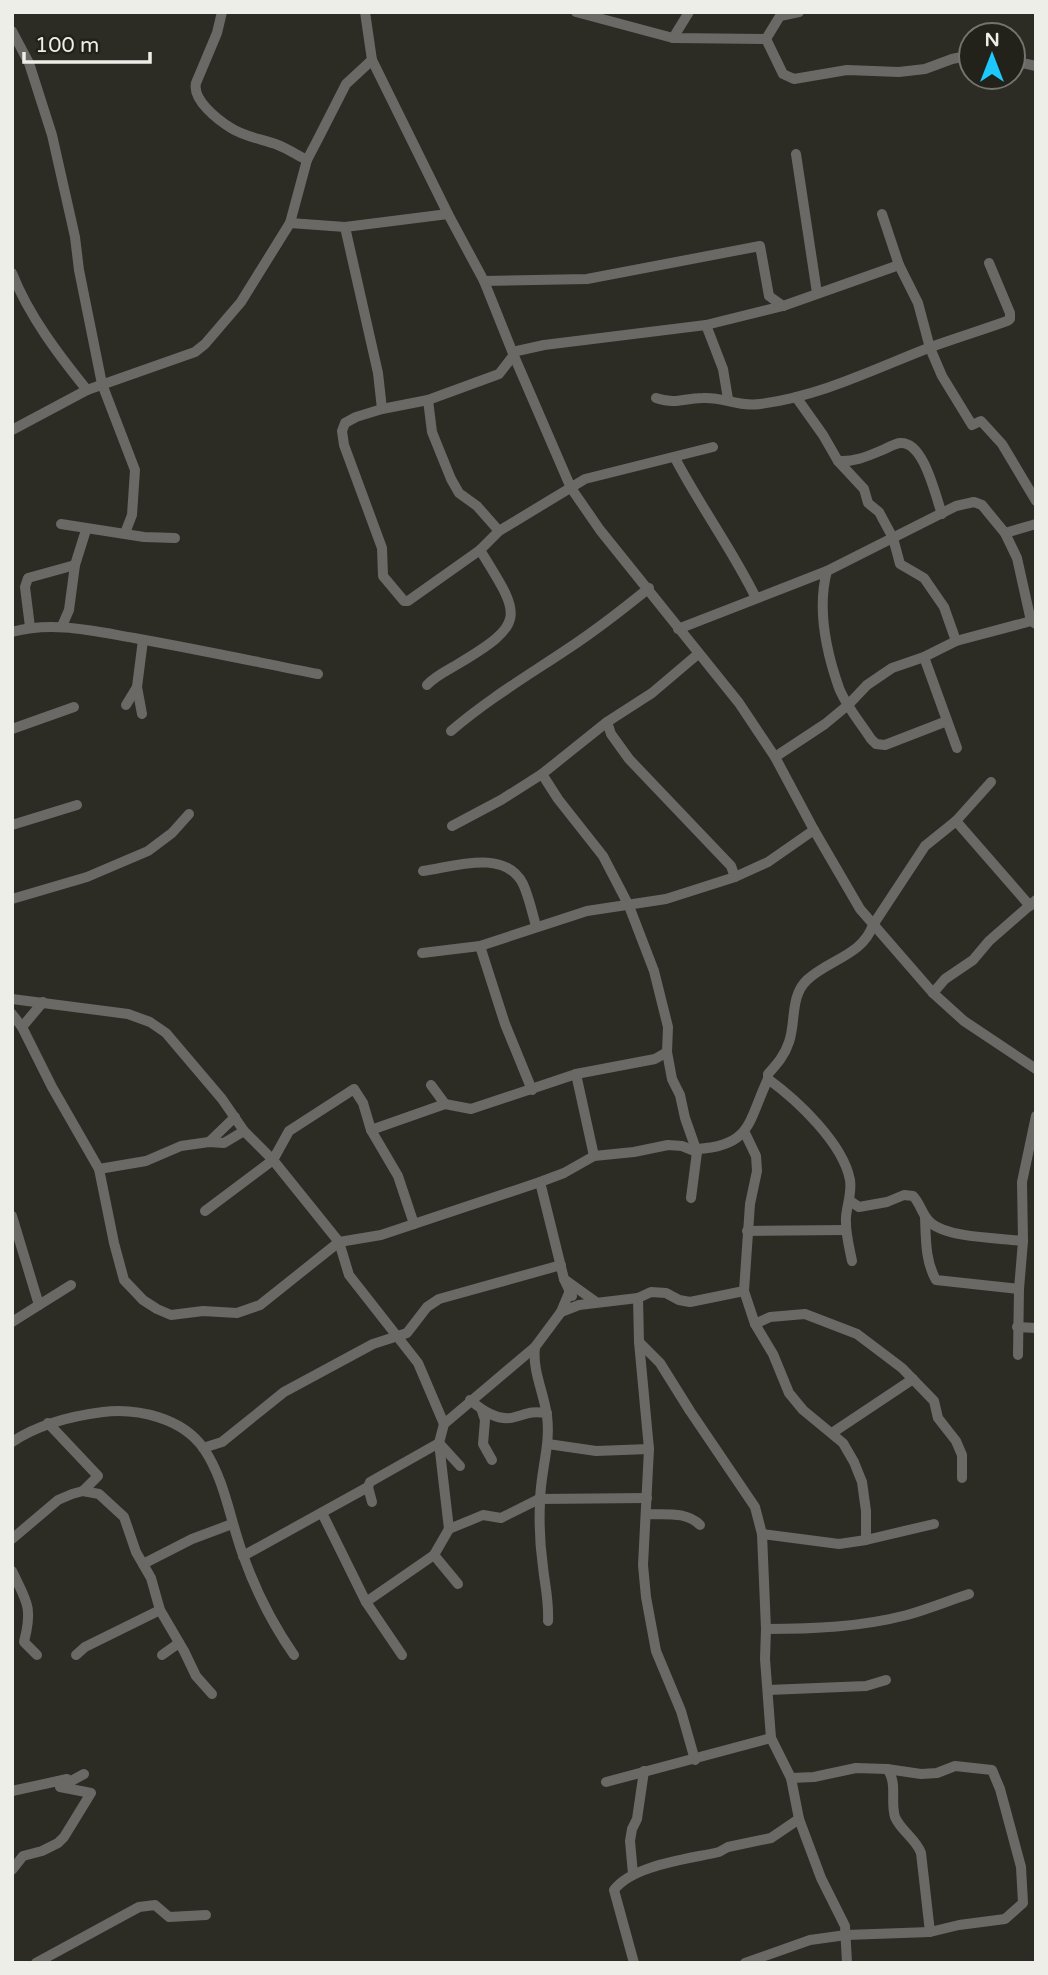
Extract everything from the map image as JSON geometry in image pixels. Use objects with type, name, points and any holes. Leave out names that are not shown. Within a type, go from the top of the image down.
[{"type":"street","points":[[222,12],[217,33],[196,83],[197,94],[206,107],[231,128],[278,145],[307,160]]},
{"type":"street","points":[[365,12],[372,60],[447,214],[484,281],[513,356],[571,488],[600,530],[739,703],[775,757],[844,884],[873,925],[933,993],[964,1021],[1036,1069]]},
{"type":"street","points":[[576,12],[593,14],[673,38],[765,39]]},
{"type":"street","points":[[673,38],[689,12]]},
{"type":"street","points":[[765,39],[779,14],[799,12]]},
{"type":"street","points":[[12,31],[29,63],[52,135],[75,237],[102,384],[135,470],[132,515],[125,533]]},
{"type":"street","points":[[765,39],[783,74],[794,79],[847,70],[899,72],[925,69],[957,58]]},
{"type":"street","points":[[12,430],[87,390],[195,352],[205,344],[241,302],[290,223],[307,160],[346,84],[372,60]]},
{"type":"street","points":[[796,154],[817,293]]},
{"type":"street","points":[[290,223],[345,227],[447,214]]},
{"type":"street","points":[[882,214],[899,265],[918,303],[930,348],[942,376],[972,425],[981,421],[1002,444],[1036,501]]},
{"type":"street","points":[[345,227],[378,373],[382,409]]},
{"type":"street","points":[[484,281],[587,279],[760,246],[769,296],[783,306]]},
{"type":"street","points":[[656,398],[679,403],[700,398],[728,399],[740,406],[796,397],[859,378],[930,348],[1010,319],[989,263]]},
{"type":"street","points":[[713,447],[585,479],[499,531],[480,550],[408,601],[400,599],[383,576],[382,548],[344,445],[342,431],[345,424],[382,409],[428,400],[499,374],[517,351],[544,345],[706,325],[783,306],[899,265]]},
{"type":"street","points":[[12,273],[54,350],[87,390]]},
{"type":"street","points":[[706,325],[723,369],[728,399]]},
{"type":"street","points":[[796,397],[838,461],[864,489],[868,503],[879,512],[893,538],[900,564],[924,579],[944,607],[956,641]]},
{"type":"street","points":[[428,400],[432,432],[451,479],[459,493],[477,506],[499,531]]},
{"type":"street","points":[[838,461],[851,462],[898,443],[909,445],[916,449],[923,461],[942,514]]},
{"type":"street","points":[[675,457],[739,564],[756,598]]},
{"type":"street","points":[[678,629],[827,570],[956,506],[974,502],[982,505],[1004,533],[1017,558],[1034,621],[956,641],[924,657],[892,668],[867,685],[825,724],[775,757]]},
{"type":"street","points":[[61,524],[73,524],[86,530],[175,538]]},
{"type":"street","points":[[1004,533],[1036,524]]},
{"type":"street","points":[[62,626],[69,610],[75,565],[86,530]]},
{"type":"street","points":[[426,685],[488,646],[501,635],[511,621],[512,615],[504,590],[480,550]]},
{"type":"street","points":[[30,627],[25,587],[28,578],[75,565]]},
{"type":"street","points":[[827,570],[822,588],[823,624],[839,688],[871,739],[876,744],[885,745],[947,722]]},
{"type":"street","points":[[451,731],[520,679],[609,621],[649,588]]},
{"type":"street","points":[[12,632],[30,627],[62,626],[318,674]]},
{"type":"street","points":[[142,715],[138,687],[143,640]]},
{"type":"street","points":[[452,827],[542,774],[607,722],[652,693],[698,654]]},
{"type":"street","points":[[924,657],[957,748]]},
{"type":"street","points":[[126,705],[138,687]]},
{"type":"street","points":[[12,729],[74,707]]},
{"type":"street","points":[[607,722],[611,734],[629,759],[731,866],[735,877]]},
{"type":"street","points":[[542,774],[603,856],[629,906],[654,971],[668,1027],[667,1052],[672,1079],[680,1095],[697,1152],[691,1198]]},
{"type":"street","points":[[697,1152],[697,1149],[716,1148],[745,1133],[768,1074],[788,1046],[800,989],[808,979],[851,953],[868,938],[873,925],[925,846],[956,821],[991,782]]},
{"type":"street","points":[[12,825],[77,805]]},
{"type":"street","points":[[12,899],[87,877],[148,851],[172,833],[189,814]]},
{"type":"street","points":[[933,993],[945,979],[973,960],[989,941],[1033,903],[956,821]]},
{"type":"street","points":[[422,953],[480,946],[587,911],[666,900],[735,877],[768,862],[814,830]]},
{"type":"street","points":[[423,871],[487,862],[504,866],[516,874],[523,885],[536,926]]},
{"type":"street","points":[[480,946],[505,1024],[532,1090]]},
{"type":"street","points":[[12,999],[128,1014],[166,1033],[222,1099],[244,1131],[273,1160],[339,1242],[349,1275],[418,1363],[444,1423]]},
{"type":"street","points":[[22,1027],[43,1002]]},
{"type":"street","points":[[12,1014],[22,1027],[52,1087],[99,1168],[124,1280],[144,1300],[171,1315],[203,1311],[237,1313],[260,1305],[339,1242],[359,1240],[414,1224],[540,1182],[594,1156],[668,1145],[682,1146],[697,1152]]},
{"type":"street","points":[[371,1130],[445,1104],[471,1109],[576,1074],[655,1059],[667,1052]]},
{"type":"street","points":[[576,1074],[594,1156]]},
{"type":"street","points":[[768,1079],[804,1108],[841,1158],[850,1179],[846,1230],[852,1261]]},
{"type":"street","points":[[431,1085],[445,1104]]},
{"type":"street","points":[[205,1211],[273,1160],[289,1131],[354,1089],[363,1103],[371,1130],[398,1176],[414,1224]]},
{"type":"street","points":[[1018,1355],[1017,1327],[1023,1241],[1022,1182],[1036,1116]]},
{"type":"street","points":[[209,1142],[234,1117]]},
{"type":"street","points":[[99,1168],[146,1161],[181,1146],[224,1143],[244,1131]]},
{"type":"street","points":[[745,1133],[756,1156],[757,1171],[747,1231],[744,1291],[755,1324],[774,1354],[789,1393],[803,1410],[843,1443],[862,1482],[866,1540]]},
{"type":"street","points":[[540,1182],[564,1279],[569,1293],[579,1305]]},
{"type":"street","points":[[850,1201],[859,1208],[904,1195],[913,1196],[919,1202],[925,1217],[926,1250],[936,1280],[1019,1289]]},
{"type":"street","points":[[12,1216],[39,1305]]},
{"type":"street","points":[[925,1217],[934,1226],[956,1233],[1023,1241]]},
{"type":"street","points":[[747,1231],[846,1230]]},
{"type":"street","points":[[204,1448],[222,1442],[284,1392],[373,1344],[407,1333],[428,1307],[439,1299],[561,1265]]},
{"type":"street","points":[[564,1279],[596,1302]]},
{"type":"street","points":[[12,1322],[71,1285]]},
{"type":"street","points":[[561,1312],[579,1305],[638,1298],[651,1292],[666,1293],[690,1302],[744,1291]]},
{"type":"street","points":[[366,1602],[434,1555],[449,1529],[439,1443],[444,1423],[470,1400],[528,1361],[561,1312],[569,1293]]},
{"type":"street","points":[[638,1298],[639,1342],[649,1449],[643,1565],[656,1651],[681,1711],[695,1760]]},
{"type":"street","points":[[755,1324],[770,1317],[805,1314],[857,1334],[902,1368],[934,1402],[938,1418],[956,1441],[962,1455],[962,1479]]},
{"type":"street","points":[[1017,1327],[1036,1328]]},
{"type":"street","points":[[639,1342],[660,1363],[755,1507],[762,1534],[765,1659],[771,1738],[791,1778],[799,1819],[821,1878],[845,1926],[847,1963]]},
{"type":"street","points":[[528,1361],[539,1376],[547,1413],[548,1444],[539,1499],[543,1571],[549,1597],[548,1621]]},
{"type":"street","points":[[832,1433],[913,1379]]},
{"type":"street","points":[[470,1400],[482,1411],[501,1418],[513,1418],[529,1411],[547,1413]]},
{"type":"street","points":[[12,1442],[48,1423],[116,1410],[152,1415],[177,1425],[204,1448],[225,1493],[232,1524],[252,1580],[294,1655]]},
{"type":"street","points":[[482,1411],[485,1420],[483,1444],[492,1460]]},
{"type":"street","points":[[12,1539],[58,1500],[83,1491],[98,1476],[48,1423]]},
{"type":"street","points":[[439,1443],[460,1466]]},
{"type":"street","points":[[243,1556],[368,1487],[374,1479],[439,1443]]},
{"type":"street","points":[[548,1444],[596,1451],[649,1449]]},
{"type":"street","points":[[368,1487],[372,1502]]},
{"type":"street","points":[[83,1491],[99,1494],[124,1517],[150,1578],[160,1610],[195,1676],[212,1694]]},
{"type":"street","points":[[449,1529],[483,1515],[501,1518],[539,1499],[647,1498]]},
{"type":"street","points":[[322,1513],[366,1602],[402,1655]]},
{"type":"street","points":[[647,1514],[681,1515],[694,1518],[700,1525]]},
{"type":"street","points":[[143,1564],[192,1539],[232,1524]]},
{"type":"street","points":[[762,1534],[839,1544],[934,1524]]},
{"type":"street","points":[[434,1555],[458,1584]]},
{"type":"street","points":[[12,1571],[29,1605],[30,1619],[24,1642],[37,1655]]},
{"type":"street","points":[[766,1629],[860,1624],[907,1615],[969,1594]]},
{"type":"street","points":[[75,1655],[85,1647],[160,1610]]},
{"type":"street","points":[[162,1655],[179,1643]]},
{"type":"street","points":[[768,1690],[866,1686],[886,1680]]},
{"type":"street","points":[[606,1782],[771,1738]]},
{"type":"street","points":[[745,1963],[810,1940],[846,1935],[930,1932],[1005,1919],[1023,1903],[1021,1867],[1000,1789],[992,1770],[955,1766],[937,1773],[921,1774],[856,1768],[814,1777],[791,1778]]},
{"type":"street","points":[[887,1769],[893,1776],[894,1814],[922,1853],[930,1932]]},
{"type":"street","points":[[633,1874],[630,1841],[632,1829],[638,1819],[644,1771]]},
{"type":"street","points":[[12,1791],[84,1774],[60,1787],[91,1793],[58,1843],[23,1856],[12,1870]]},
{"type":"street","points":[[634,1963],[614,1890],[620,1882],[633,1874],[728,1847],[771,1838],[799,1819]]},
{"type":"street","points":[[42,1961],[139,1907],[155,1905],[169,1917],[206,1915]]}]
